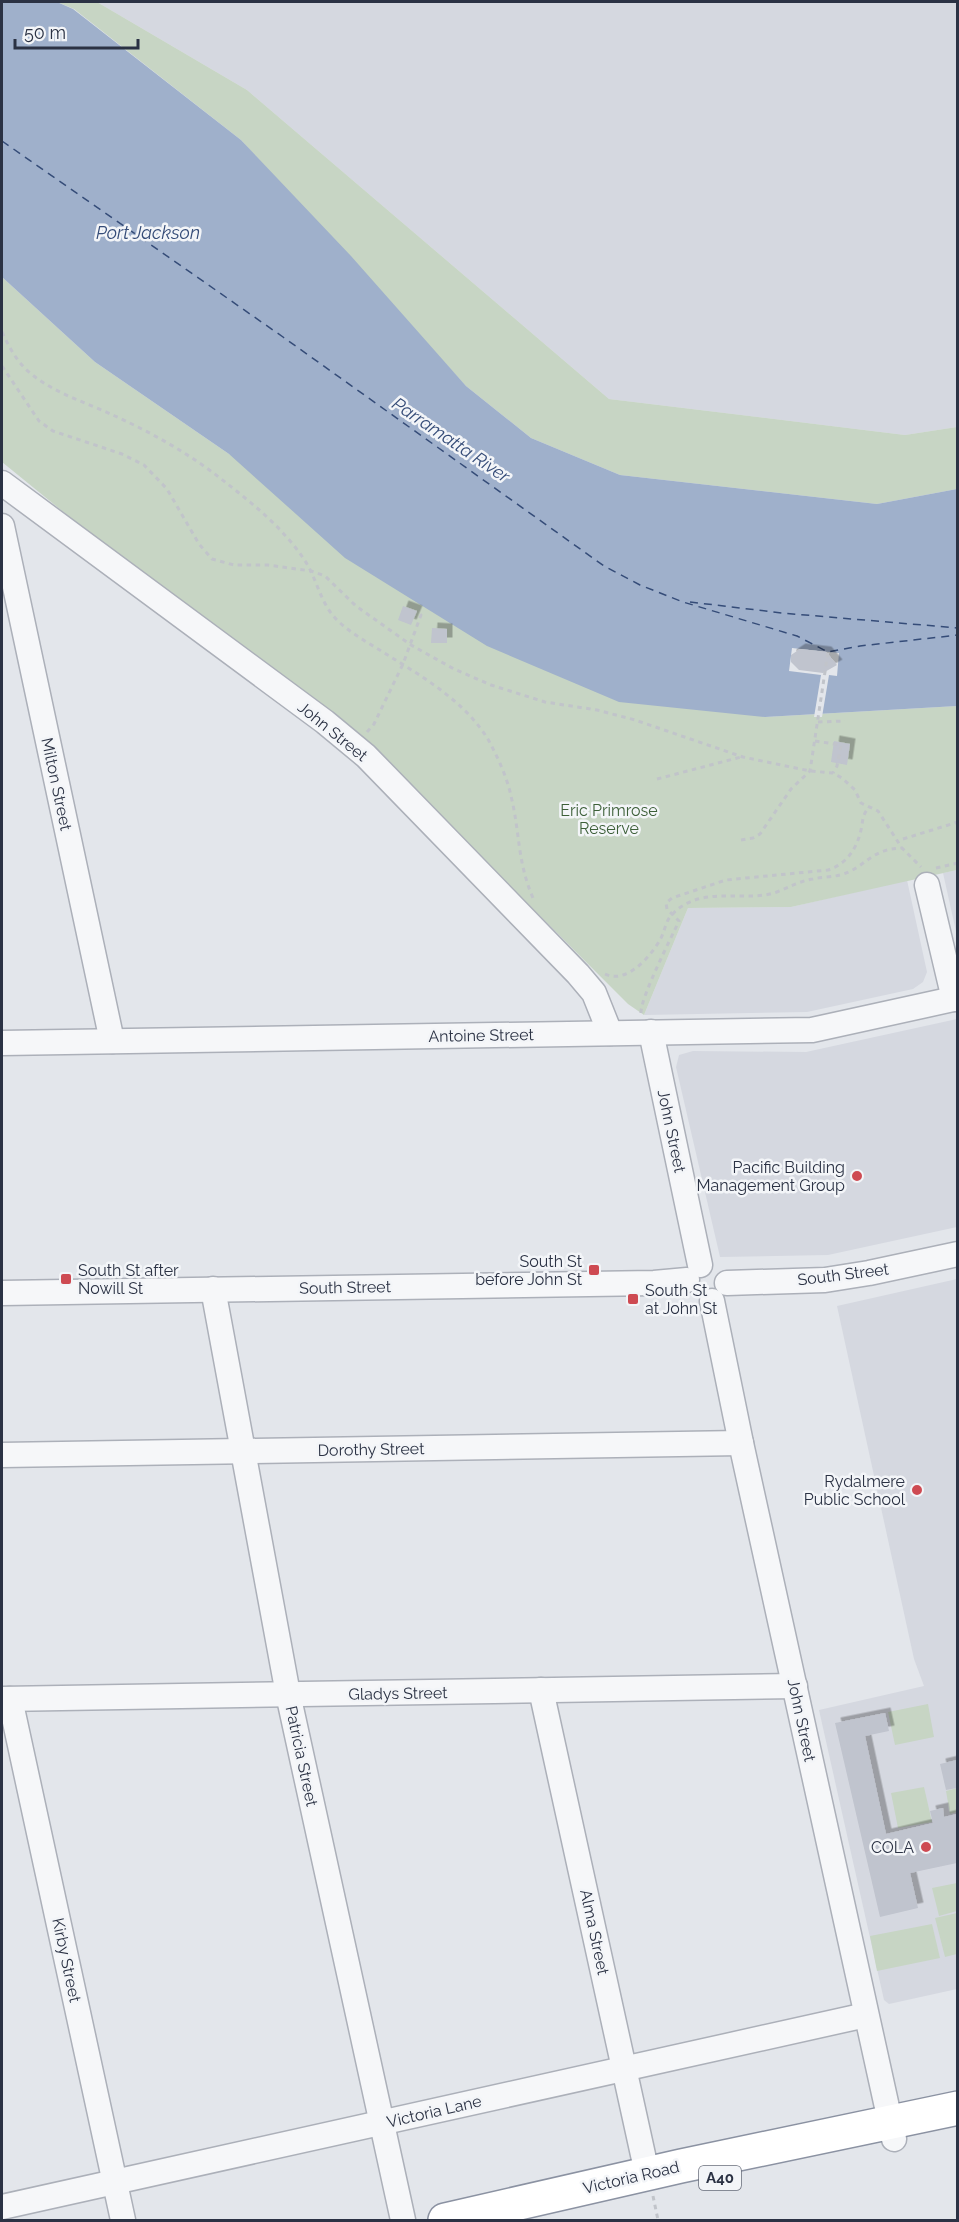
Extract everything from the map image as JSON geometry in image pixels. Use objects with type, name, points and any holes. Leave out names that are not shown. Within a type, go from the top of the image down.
[{"type":"highway","name":"Victoria Road","points":[[524,2220],[652,2195],[892,2131],[957,2108]]},
{"type":"highway","name":"Victoria Road","points":[[892,2131],[957,2125]]},
{"type":"highway","name":"Victoria Road","points":[[445,2220],[652,2195]]},
{"type":"street","name":"John Street","points":[[2,485],[325,722],[354,746],[578,974],[594,993],[610,1033]]},
{"type":"street","name":"Milton Street","points":[[2,526],[112,1041]]},
{"type":"street","points":[[927,885],[956,998]]},
{"type":"street","name":"Antoine Street","points":[[2,1043],[610,1033],[647,1025],[812,1030],[956,998]]},
{"type":"street","name":"John Street","points":[[647,1025],[694,1272]]},
{"type":"street","name":"South Street","points":[[727,1283],[825,1280],[869,1274],[957,1254]]},
{"type":"street","points":[[711,1267],[727,1283],[725,1296],[712,1301],[693,1292],[689,1286],[694,1272],[711,1267]]},
{"type":"street","name":"South Street","points":[[2,1293],[654,1283],[694,1272]]},
{"type":"street","name":"Patricia Street","points":[[213,1289],[288,1694],[403,2220]]},
{"type":"street","name":"John Street","points":[[712,1301],[892,2131]]},
{"type":"street","name":"Dorothy Street","points":[[2,1455],[741,1443]]},
{"type":"street","name":"Gladys Street","points":[[6,1699],[795,1686]]},
{"type":"street","name":"Alma Street","points":[[541,1690],[652,2195]]},
{"type":"street","name":"Kirby Street","points":[[6,1699],[123,2220]]},
{"type":"street","name":"Victoria Lane","points":[[2,2207],[866,2015]]},
{"type":"path","points":[[2,332],[17,360],[30,374],[61,392],[157,436],[221,478],[294,545],[311,571],[323,601],[336,619],[360,638],[432,683],[476,723],[489,741],[502,768],[511,795],[520,860],[526,883],[537,904]]},
{"type":"path","points":[[2,366],[39,421],[52,431],[122,454],[144,465],[166,489],[199,544],[212,558],[234,565],[268,565],[311,571],[325,576],[356,606],[411,645],[454,669],[491,685],[545,702],[597,710],[635,720],[743,757],[810,771],[832,773],[842,778],[855,790],[861,803],[878,811],[902,848],[922,868],[939,868],[957,863]]},
{"type":"path","points":[[354,746],[374,724],[403,664],[421,615],[416,612]]},
{"type":"path","points":[[741,840],[760,834],[791,789],[810,771],[828,652]]},
{"type":"path","points":[[818,720],[845,721]]},
{"type":"path","points":[[815,741],[841,745],[837,766],[832,773]]},
{"type":"path","points":[[657,778],[743,757]]},
{"type":"path","points":[[647,1025],[640,1009],[679,921],[667,909],[666,903],[672,898],[710,884],[839,867],[853,849],[861,832],[865,812],[869,808]]},
{"type":"path","points":[[903,839],[957,822]]},
{"type":"path","points":[[602,972],[608,976],[623,975],[639,966],[651,954],[668,920],[686,903],[701,899],[774,893],[794,884],[841,874],[888,848],[902,848]]},
{"type":"shaded area","points":[[97,2],[957,2],[957,427],[905,435],[609,399],[247,90]]},
{"type":"shaded area","points":[[957,870],[957,936],[943,873]]},
{"type":"shaded area","points":[[907,880],[927,972],[923,982],[913,989],[807,1012],[644,1015],[688,908],[791,907]]},
{"type":"shaded area","points":[[957,1019],[957,1227],[828,1255],[720,1257],[676,1067],[679,1055],[693,1051],[806,1052]]},
{"type":"shaded area","name":"Rydalmere Public School","points":[[957,1279],[957,1989],[889,2004],[884,2000],[819,1710],[924,1686],[914,1659],[837,1306]]},
{"type":"green space","points":[[57,2],[97,2],[247,90],[609,399],[905,435],[957,427],[957,489],[877,504],[620,475],[531,438],[466,386],[241,140],[74,9]]},
{"type":"green space","name":"Eric Primrose Reserve","points":[[2,277],[95,362],[229,454],[765,717],[957,706],[957,870],[791,907],[688,908],[644,1015],[628,1004],[382,757],[334,713],[206,628],[2,462]]},
{"type":"green space","points":[[928,1704],[934,1737],[895,1745],[888,1712]]},
{"type":"green space","points":[[924,1787],[932,1822],[898,1828],[891,1793]]},
{"type":"green space","points":[[957,1788],[957,1812],[950,1814],[946,1791]]},
{"type":"green space","points":[[957,1883],[957,1911],[939,1916],[932,1888]]},
{"type":"green space","points":[[957,1913],[957,1954],[945,1957],[935,1918]]},
{"type":"green space","points":[[932,1924],[940,1958],[877,1971],[870,1936]]},
{"type":"water","name":"Port Jackson","points":[[2,2],[57,2],[73,9],[241,140],[351,256],[466,386],[531,438],[620,475],[877,504],[957,489],[957,706],[765,717],[619,702],[487,646],[345,558],[229,454],[95,362],[2,277]]},
{"type":"pier","points":[[792,648],[839,653],[837,676],[829,675],[822,717],[814,717],[821,675],[789,671]]},
{"type":"building","points":[[403,606],[417,611],[411,625],[398,620]]},
{"type":"building","points":[[432,628],[447,629],[447,643],[431,643]]},
{"type":"building","points":[[800,649],[826,652],[837,665],[823,673],[799,670],[791,662],[791,655]]},
{"type":"building","points":[[834,741],[850,744],[847,765],[831,762]]},
{"type":"building","points":[[885,1713],[889,1731],[865,1736],[886,1834],[933,1823],[930,1811],[943,1808],[944,1817],[957,1814],[957,1863],[910,1873],[918,1908],[880,1917],[835,1723]]},
{"type":"building","points":[[957,1760],[957,1788],[946,1790],[940,1764]]},
{"type":"ferry route","points":[[2,141],[283,337],[604,566],[640,585],[683,602],[797,636],[828,652],[860,646],[958,635]]},
{"type":"ferry route","points":[[690,602],[782,613],[958,628]]},
{"type":"place","name":"Pacific Building Management Group","points":[[857,1176]]},
{"type":"place","name":"South St before John St","points":[[594,1270]]},
{"type":"place","name":"South St after Nowill St","points":[[66,1279]]},
{"type":"place","name":"South St at John St","points":[[633,1299]]},
{"type":"place","name":"Rydalmere Public School","points":[[917,1490]]},
{"type":"place","name":"COLA","points":[[926,1847]]},
{"type":"water label","name":"Parramatta River","points":[[451,440]]}]
